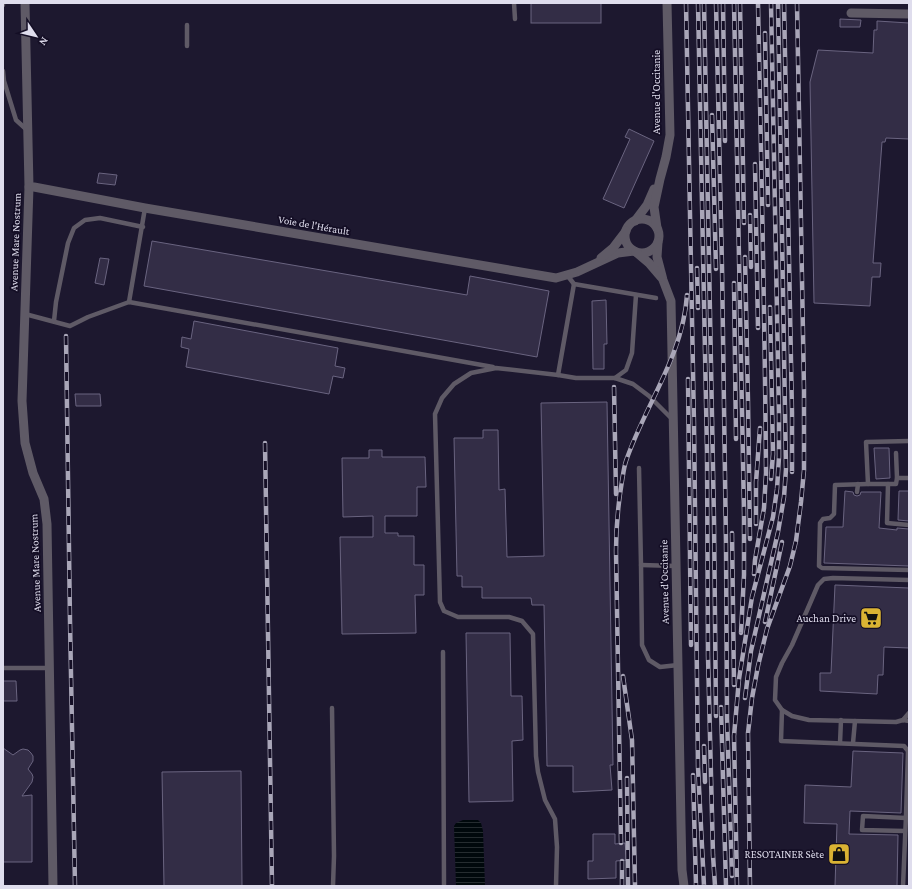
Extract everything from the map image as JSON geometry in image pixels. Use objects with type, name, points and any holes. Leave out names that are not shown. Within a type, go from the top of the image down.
[{"type":"street","name":"Avenue Mare Nostrum","points":[[25,3],[29,187],[22,402],[25,444],[44,499],[47,524],[53,886]]},
{"type":"street","name":"Avenue d'Occitanie","points":[[667,3],[670,135],[654,207],[659,235],[657,257],[663,280],[671,301],[681,839],[684,886]]},
{"type":"street","points":[[851,13],[909,14]]},
{"type":"street","name":"Avenue d'Occitanie","points":[[660,179],[647,205],[626,231],[625,239],[628,246],[650,263],[663,280]]},
{"type":"street","name":"Voie de l'Hérault","points":[[29,187],[556,278],[577,272],[618,253],[635,252]]},
{"type":"street","points":[[635,221],[643,219],[651,222],[657,228]]},
{"type":"street","points":[[594,264],[613,248],[626,231]]},
{"type":"street","points":[[635,252],[645,253],[653,250],[658,242]]},
{"type":"lane","points":[[514,3],[515,19]]},
{"type":"lane","points":[[187,25],[187,46]]},
{"type":"lane","points":[[3,71],[4,82],[16,120],[28,131]]},
{"type":"lane","points":[[129,302],[143,227],[145,208]]},
{"type":"lane","points":[[54,322],[56,302],[68,243],[74,228],[85,220],[100,218],[143,227]]},
{"type":"lane","points":[[567,275],[574,284],[656,298]]},
{"type":"lane","points":[[558,375],[574,284]]},
{"type":"lane","points":[[615,378],[626,370],[632,354],[636,295]]},
{"type":"lane","points":[[25,314],[70,326],[88,317],[129,302],[496,368],[576,378],[615,378],[633,384],[649,396],[673,421]]},
{"type":"lane","points":[[496,368],[471,373],[454,384],[442,398],[435,414],[440,602],[444,611],[458,617],[509,617],[522,621],[533,634],[536,756],[538,772],[545,800],[555,819],[557,847],[556,886]]},
{"type":"lane","points":[[868,484],[866,442],[909,441]]},
{"type":"lane","points":[[896,453],[896,484],[836,485],[834,514],[830,518],[823,519],[820,523],[819,566],[822,568],[909,570]]},
{"type":"lane","points":[[639,468],[642,645],[649,660],[660,667],[678,665]]},
{"type":"lane","points":[[897,478],[909,478]]},
{"type":"lane","points":[[857,492],[858,484]]},
{"type":"lane","points":[[888,484],[887,523],[909,525]]},
{"type":"lane","points":[[819,545],[825,545]]},
{"type":"lane","points":[[641,565],[676,566]]},
{"type":"lane","points":[[909,580],[824,579],[818,585],[792,645],[776,677],[775,700],[782,710],[792,716],[809,720],[909,721]]},
{"type":"lane","points":[[443,652],[444,886]]},
{"type":"lane","points":[[3,668],[49,668]]},
{"type":"lane","points":[[332,708],[333,886]]},
{"type":"lane","points":[[782,710],[781,741],[853,743],[904,746],[906,748],[908,751],[907,817],[903,886]]},
{"type":"lane","points":[[903,720],[909,713]]},
{"type":"lane","points":[[840,743],[841,720]]},
{"type":"lane","points":[[853,743],[855,721]]},
{"type":"lane","points":[[905,831],[862,830],[863,816],[907,817]]},
{"type":"shaded area","points":[[463,820],[478,820],[481,823],[483,831],[485,886],[456,886],[454,826],[456,823]]},
{"type":"building","points":[[531,3],[601,3],[601,23],[531,23]]},
{"type":"building","points":[[840,19],[861,20],[860,27],[840,27]]},
{"type":"building","points":[[877,21],[909,23],[909,139],[886,138],[885,142],[882,142],[873,263],[881,263],[880,277],[872,277],[870,306],[814,303],[810,82],[818,50],[873,53],[874,30],[877,30]]},
{"type":"building","points":[[629,129],[654,141],[624,208],[603,199],[630,139],[625,137]]},
{"type":"building","points":[[99,173],[117,175],[115,185],[97,183]]},
{"type":"building","points":[[152,241],[467,295],[470,276],[549,291],[537,357],[144,286]]},
{"type":"building","points":[[100,258],[109,259],[104,285],[95,283]]},
{"type":"building","points":[[606,300],[607,344],[604,344],[604,369],[593,369],[592,301]]},
{"type":"building","points":[[194,321],[338,348],[335,366],[345,368],[343,378],[333,376],[329,394],[186,367],[189,349],[181,347],[182,337],[191,339]]},
{"type":"building","points":[[75,394],[100,394],[101,406],[76,406]]},
{"type":"building","points":[[607,402],[613,765],[610,765],[612,790],[573,792],[573,766],[547,766],[544,605],[532,605],[531,598],[482,598],[482,587],[462,587],[462,576],[457,576],[454,438],[483,438],[483,430],[498,430],[499,490],[505,489],[507,557],[544,556],[541,403]]},
{"type":"building","points":[[874,448],[889,448],[890,478],[876,479]]},
{"type":"building","points":[[369,450],[382,450],[382,457],[425,457],[426,487],[417,487],[417,516],[385,516],[385,533],[398,533],[398,536],[414,536],[414,565],[424,565],[424,595],[415,595],[416,633],[342,634],[340,537],[373,537],[373,516],[343,517],[342,458],[369,458]]},
{"type":"building","points":[[845,491],[853,492],[854,495],[857,496],[860,495],[861,492],[881,492],[879,528],[897,530],[897,528],[909,529],[909,566],[824,563],[826,527],[843,527]]},
{"type":"building","points":[[899,491],[909,491],[909,521],[898,520]]},
{"type":"building","name":"Auchan Drive","points":[[835,585],[909,588],[909,648],[884,647],[883,675],[878,675],[877,694],[820,691],[820,673],[831,673]]},
{"type":"building","points":[[466,633],[510,633],[511,696],[522,696],[523,740],[512,741],[513,801],[469,802]]},
{"type":"building","points":[[3,681],[16,681],[17,701],[3,701]]},
{"type":"building","points":[[3,748],[13,755],[23,749],[28,750],[33,756],[33,761],[28,769],[33,777],[32,782],[22,796],[32,795],[32,862],[3,862]]},
{"type":"building","points":[[853,751],[903,753],[901,813],[850,811],[849,834],[898,835],[897,886],[835,886],[837,824],[804,823],[805,785],[851,787]]},
{"type":"building","points":[[241,771],[242,886],[164,886],[162,772]]},
{"type":"building","points":[[593,834],[615,834],[615,844],[625,843],[627,860],[616,861],[616,878],[588,879],[588,861],[593,861]]},
{"type":"railway","points":[[686,3],[694,424],[698,767],[704,886]]},
{"type":"railway","points":[[698,3],[707,452],[708,656],[715,886]]},
{"type":"railway","points":[[704,3],[714,520],[716,716]]},
{"type":"railway","points":[[716,3],[722,267],[727,718],[732,876]]},
{"type":"railway","points":[[723,3],[725,141]]},
{"type":"railway","points":[[734,3],[744,513],[744,575],[741,633]]},
{"type":"railway","points":[[740,3],[744,223]]},
{"type":"railway","points":[[754,574],[764,508],[766,473],[758,3]]},
{"type":"railway","points":[[737,886],[734,736],[739,679],[752,597],[773,517],[779,457],[771,3]]},
{"type":"railway","points":[[745,698],[751,651],[778,532],[784,497],[786,469],[778,3]]},
{"type":"railway","points":[[784,3],[792,472]]},
{"type":"railway","points":[[750,886],[748,733],[752,698],[767,629],[790,566],[796,541],[804,470],[797,3]]},
{"type":"railway","points":[[765,33],[768,205]]},
{"type":"railway","points":[[712,115],[716,269]]},
{"type":"railway","points":[[755,164],[758,328]]},
{"type":"railway","points":[[750,215],[751,267]]},
{"type":"railway","points":[[745,257],[750,539]]},
{"type":"railway","points":[[697,268],[698,308]]},
{"type":"railway","points":[[734,283],[736,439]]},
{"type":"railway","points":[[621,843],[616,551],[619,499],[626,461],[634,440],[671,360],[684,317],[687,295]]},
{"type":"railway","points":[[770,307],[773,454],[771,479]]},
{"type":"railway","points":[[66,336],[75,886]]},
{"type":"railway","points":[[688,379],[691,645]]},
{"type":"railway","points":[[614,387],[616,494]]},
{"type":"railway","points":[[756,524],[756,482],[760,428]]},
{"type":"railway","points":[[265,443],[272,886]]},
{"type":"railway","points":[[732,533],[734,685]]},
{"type":"railway","points":[[765,622],[782,542]]},
{"type":"railway","points":[[623,676],[632,740],[635,886]]},
{"type":"railway","points":[[721,707],[726,886]]},
{"type":"railway","points":[[704,746],[705,782]]},
{"type":"railway","points":[[693,775],[696,886]]},
{"type":"railway","points":[[627,778],[628,886]]},
{"type":"railway","points":[[622,861],[622,886]]},
{"type":"place","name":"Auchan Drive","points":[[871,618]]},
{"type":"place","name":"RESOTAINER Sète","points":[[839,854]]}]
